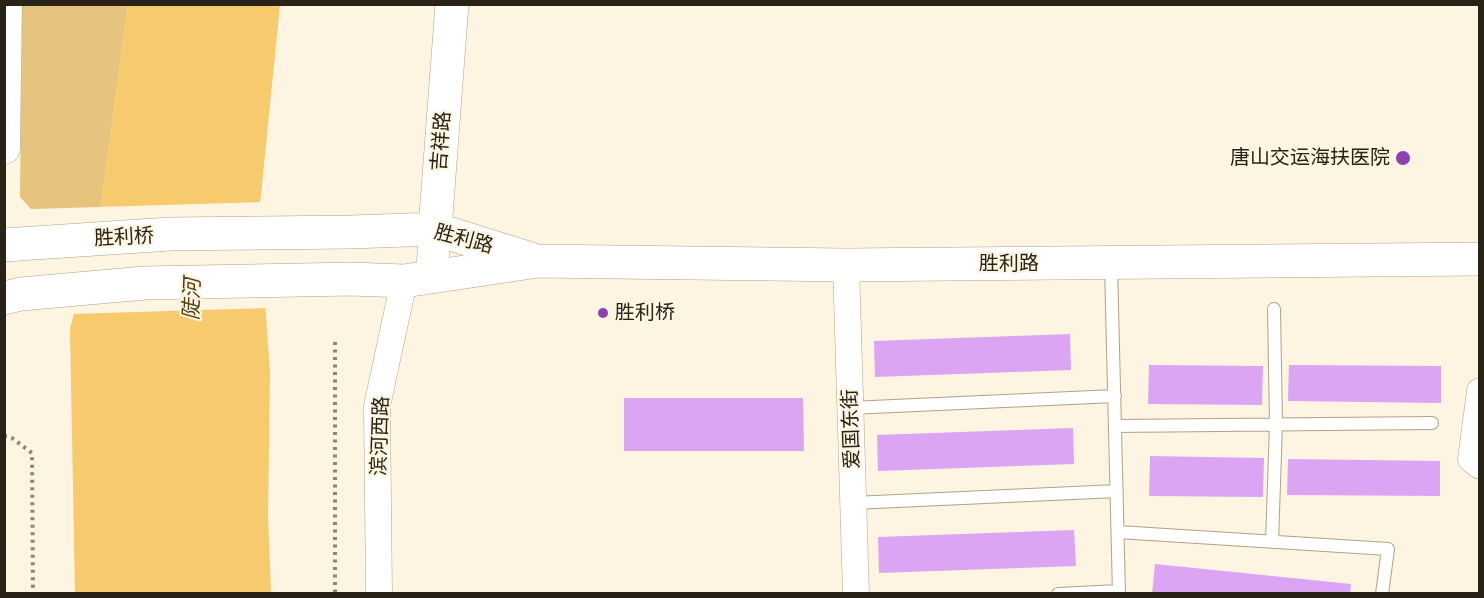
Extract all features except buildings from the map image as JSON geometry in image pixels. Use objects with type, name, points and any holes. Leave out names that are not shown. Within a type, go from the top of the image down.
[{"type":"main road","name":"吉祥路","points":[[435,229],[452,4]]},
{"type":"main road","name":"胜利路","points":[[351,232],[435,229],[538,261]]},
{"type":"main road","name":"胜利桥","points":[[4,244],[170,234],[351,232]]},
{"type":"main road","name":"胜利路","points":[[13,296],[146,283],[418,279],[538,261],[846,265],[1479,259]]},
{"type":"street","points":[[4,148],[6,4]]},
{"type":"street","name":"吉祥路","points":[[418,279],[435,229]]},
{"type":"street","name":"爱国东街","points":[[846,265],[856,594]]},
{"type":"street","name":"滨河西路","points":[[379,594],[377,406],[418,279]]},
{"type":"street","points":[[1479,391],[1471,459],[1479,466]]},
{"type":"lane","points":[[1059,594],[1119,592],[1111,263]]},
{"type":"lane","points":[[1272,542],[1276,424],[1274,309]]},
{"type":"lane","points":[[850,408],[1115,396]]},
{"type":"lane","points":[[1115,426],[1432,423]]},
{"type":"lane","points":[[853,503],[1117,491]]},
{"type":"lane","points":[[1118,532],[1388,549],[1382,594]]},
{"type":"path","points":[[335,342],[335,594]]},
{"type":"path","points":[[4,436],[12,438],[32,453],[33,594]]},
{"type":"shaded area","points":[[22,5],[128,5],[101,207],[31,209],[20,197]]},
{"type":"water","name":"陡河","points":[[128,5],[280,5],[259,215],[270,373],[268,516],[271,593],[75,594],[70,329],[101,207]]},
{"type":"pier","points":[[263,202],[268,308],[71,314],[98,207]]},
{"type":"place","name":"唐山交运海扶医院","points":[[1403,158]]},
{"type":"place","name":"胜利桥","points":[[603,313]]}]
